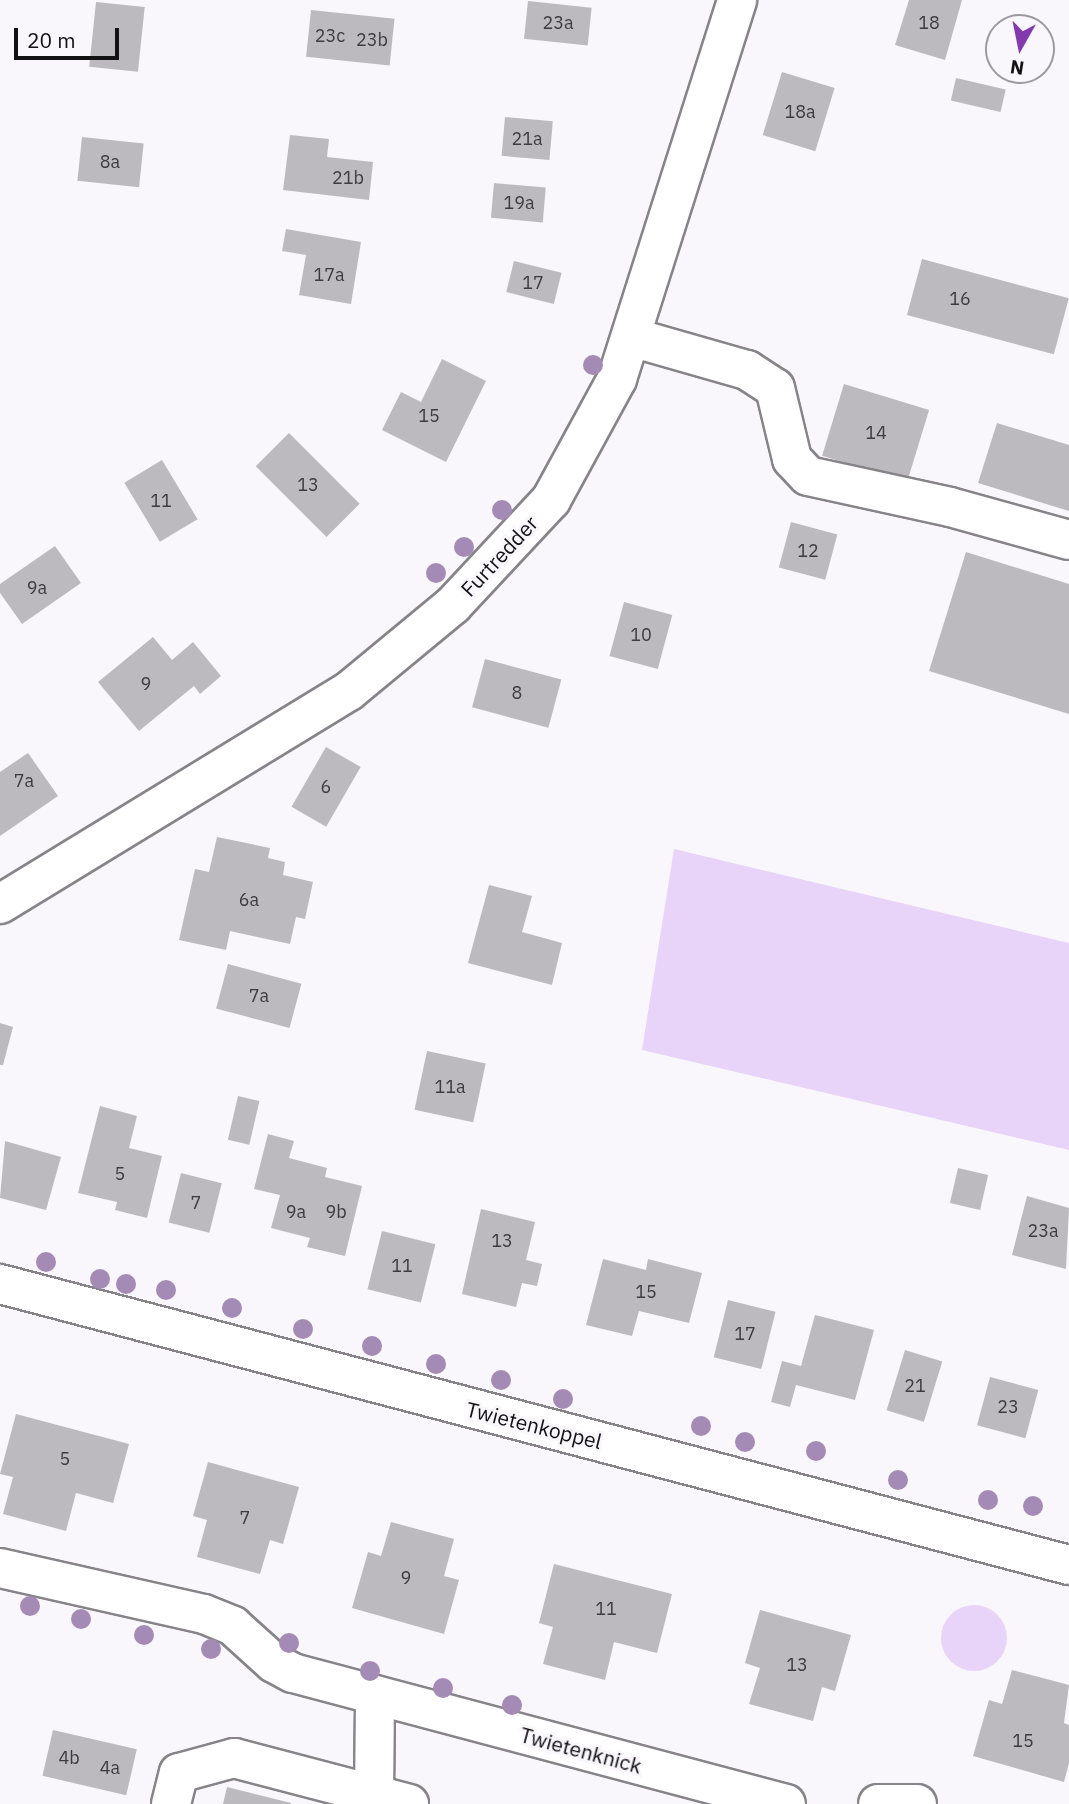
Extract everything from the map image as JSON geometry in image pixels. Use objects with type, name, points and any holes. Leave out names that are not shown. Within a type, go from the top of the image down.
[{"type":"street","name":"Furtredder","points":[[0,904],[349,691],[453,605],[551,500],[617,379],[737,0]]},
{"type":"street","points":[[631,337],[735,365],[775,388],[792,459],[808,476],[950,507],[1069,540]]},
{"type":"street","name":"Twietenkoppel","points":[[0,1284],[1069,1565]]},
{"type":"street","name":"Twietenknick","points":[[0,1568],[204,1614],[233,1626],[274,1663],[293,1673],[786,1804]]},
{"type":"street","points":[[171,1804],[179,1773],[233,1758],[392,1800],[375,1695]]},
{"type":"street","points":[[878,1804],[917,1804]]},
{"type":"shaded area","points":[[674,849],[1069,943],[1069,1150],[642,1050]]},
{"type":"shaded area","points":[[974,1605],[987,1608],[997,1615],[1004,1625],[1007,1638],[1004,1651],[997,1661],[987,1668],[974,1671],[961,1668],[951,1661],[944,1651],[941,1638],[944,1625],[951,1615],[961,1608]]},
{"type":"building","points":[[909,0],[962,0],[945,60],[895,45]]},
{"type":"building","points":[[528,1],[592,8],[588,45],[524,39]]},
{"type":"building","points":[[96,2],[145,7],[138,72],[89,67]]},
{"type":"building","points":[[311,10],[395,19],[390,66],[306,57]]},
{"type":"building","points":[[782,72],[835,88],[815,151],[763,135]]},
{"type":"building","points":[[956,78],[1006,89],[1001,112],[951,100]]},
{"type":"building","points":[[505,117],[553,121],[549,160],[502,156]]},
{"type":"building","points":[[290,135],[329,139],[327,157],[373,162],[369,200],[283,190]]},
{"type":"building","points":[[82,137],[144,143],[139,187],[77,181]]},
{"type":"building","points":[[494,183],[546,188],[543,222],[491,218]]},
{"type":"building","points":[[286,229],[361,242],[351,304],[299,295],[306,255],[282,251]]},
{"type":"building","points":[[922,259],[1069,298],[1054,354],[907,315]]},
{"type":"building","points":[[514,261],[562,273],[554,304],[506,292]]},
{"type":"building","points":[[442,359],[486,381],[446,462],[382,430],[401,392],[421,402]]},
{"type":"building","points":[[844,384],[929,410],[907,482],[822,456]]},
{"type":"building","points":[[997,423],[1069,445],[1069,511],[978,483]]},
{"type":"building","points":[[289,433],[360,504],[326,537],[256,466]]},
{"type":"building","points":[[162,460],[198,519],[160,542],[124,483]]},
{"type":"building","points":[[791,522],[837,534],[825,580],[779,567]]},
{"type":"building","points":[[55,546],[81,583],[22,624],[0,593],[0,584]]},
{"type":"building","points":[[966,552],[1069,584],[1069,714],[929,671]]},
{"type":"building","points":[[624,602],[672,615],[658,669],[610,656]]},
{"type":"building","points":[[153,637],[172,660],[193,642],[221,676],[200,694],[194,686],[139,731],[98,682]]},
{"type":"building","points":[[485,659],[561,679],[548,728],[472,707]]},
{"type":"building","points":[[326,747],[361,767],[326,827],[292,807]]},
{"type":"building","points":[[28,753],[58,796],[0,836],[0,772]]},
{"type":"building","points":[[217,837],[270,848],[268,858],[285,862],[283,875],[313,882],[305,919],[296,917],[290,944],[230,931],[226,950],[179,940],[195,869],[209,872]]},
{"type":"building","points":[[489,885],[532,896],[522,932],[562,943],[552,985],[468,963]]},
{"type":"building","points":[[228,964],[301,984],[290,1028],[216,1008]]},
{"type":"building","points":[[0,1023],[13,1027],[3,1065],[0,1065]]},
{"type":"building","points":[[427,1051],[486,1063],[473,1122],[415,1110]]},
{"type":"building","points":[[238,1096],[259,1101],[249,1145],[228,1140]]},
{"type":"building","points":[[100,1106],[137,1116],[129,1148],[162,1156],[147,1218],[115,1210],[117,1202],[78,1193]]},
{"type":"building","points":[[268,1134],[294,1141],[289,1158],[327,1168],[325,1177],[362,1186],[345,1256],[307,1247],[310,1238],[271,1228],[280,1195],[254,1189]]},
{"type":"building","points":[[5,1141],[61,1157],[46,1210],[0,1198]]},
{"type":"building","points":[[958,1168],[988,1175],[980,1210],[950,1203]]},
{"type":"building","points":[[181,1173],[222,1183],[209,1233],[169,1222]]},
{"type":"building","points":[[1027,1196],[1069,1208],[1066,1269],[1012,1255]]},
{"type":"building","points":[[481,1209],[535,1222],[526,1260],[542,1264],[537,1286],[522,1283],[516,1307],[462,1294]]},
{"type":"building","points":[[382,1231],[435,1244],[421,1303],[367,1289]]},
{"type":"building","points":[[603,1259],[646,1270],[648,1259],[702,1273],[689,1323],[639,1311],[632,1336],[586,1325]]},
{"type":"building","points":[[728,1300],[776,1312],[761,1369],[714,1357]]},
{"type":"building","points":[[815,1315],[874,1330],[855,1400],[796,1385],[790,1407],[771,1402],[782,1361],[801,1366]]},
{"type":"building","points":[[905,1350],[942,1361],[924,1422],[887,1410]]},
{"type":"building","points":[[990,1377],[1038,1390],[1025,1438],[977,1425]]},
{"type":"building","points":[[16,1414],[129,1444],[113,1503],[76,1493],[66,1531],[3,1514],[13,1477],[0,1474]]},
{"type":"building","points":[[208,1462],[299,1487],[283,1544],[270,1540],[260,1574],[197,1557],[207,1520],[193,1516]]},
{"type":"building","points":[[391,1522],[454,1539],[444,1576],[459,1580],[444,1634],[352,1608],[368,1552],[381,1556]]},
{"type":"building","points":[[554,1564],[672,1594],[657,1653],[614,1642],[605,1680],[543,1664],[553,1627],[539,1623]]},
{"type":"building","points":[[760,1610],[851,1635],[835,1691],[822,1687],[813,1721],[749,1704],[760,1668],[745,1663]]},
{"type":"building","points":[[1012,1670],[1069,1685],[1064,1723],[1069,1725],[1069,1763],[1064,1782],[973,1756],[989,1700],[1002,1704]]},
{"type":"building","points":[[53,1730],[137,1749],[126,1795],[42,1776]]},
{"type":"building","points":[[227,1787],[291,1803],[291,1804],[223,1804]]}]
